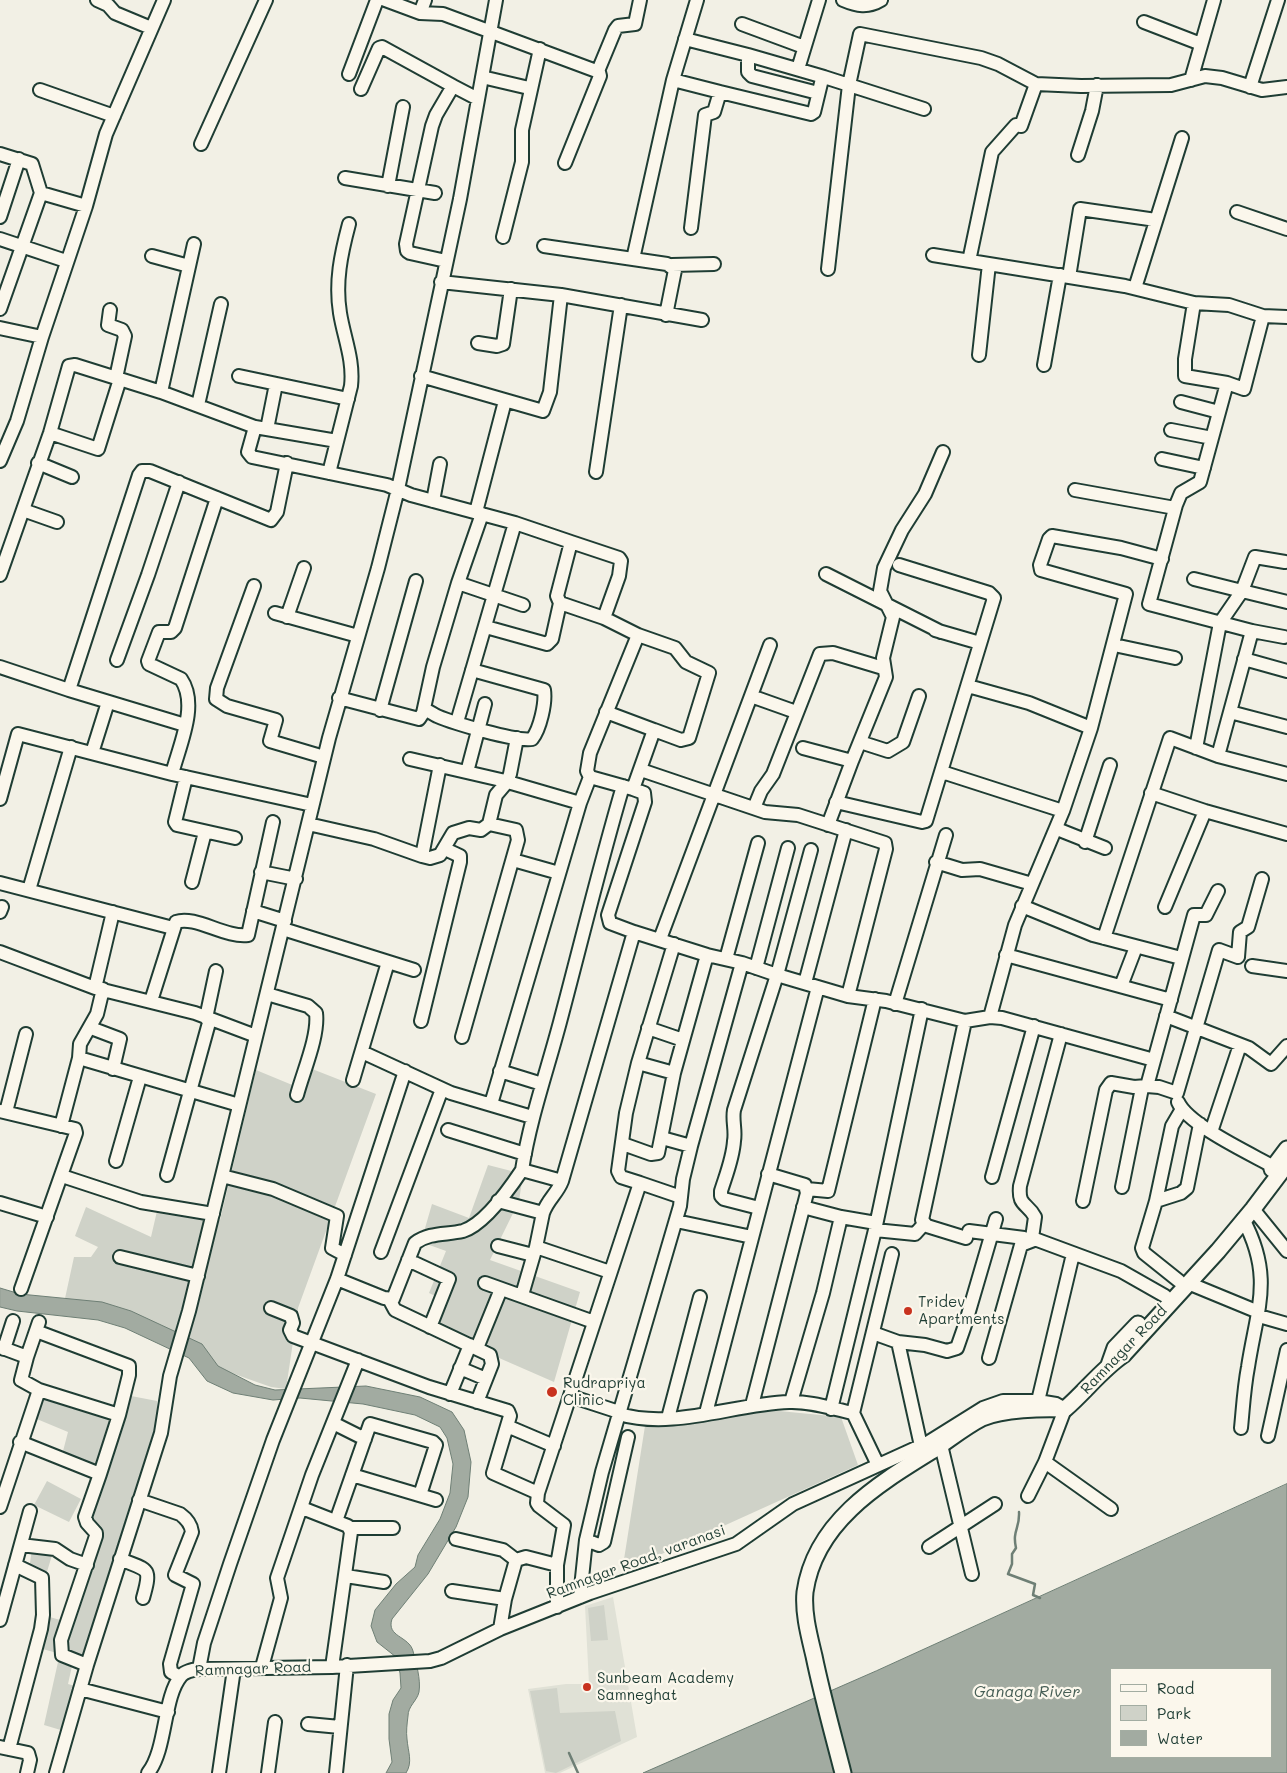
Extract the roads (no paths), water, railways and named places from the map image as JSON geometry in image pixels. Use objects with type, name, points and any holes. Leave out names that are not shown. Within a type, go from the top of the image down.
[{"type":"main road","points":[[1109,1365],[1115,1348],[1165,1296],[1183,1282],[1241,1209],[1280,1165],[1287,1149]]},
{"type":"main road","name":"Ramnagar Road","points":[[1065,1409],[1109,1365],[1123,1356],[1183,1282],[1248,1214],[1280,1165]]},
{"type":"main road","points":[[843,1773],[806,1622],[805,1592],[815,1561],[840,1517],[888,1479],[983,1418],[1035,1408],[1065,1409]]},
{"type":"street","points":[[0,461],[17,420],[42,336],[114,116],[164,0]]},
{"type":"street","points":[[201,144],[266,0]]},
{"type":"street","points":[[349,74],[377,0]]},
{"type":"street","points":[[385,0],[420,13],[443,14],[598,71]]},
{"type":"street","points":[[420,13],[425,0]]},
{"type":"street","points":[[56,1773],[87,1665],[160,1433],[173,1364],[198,1276],[296,879],[324,757],[339,698],[378,568],[398,489],[446,261],[496,0]]},
{"type":"street","points":[[565,163],[600,76],[598,71],[618,26],[635,24],[640,0]]},
{"type":"street","points":[[633,259],[673,80],[697,0]]},
{"type":"street","points":[[798,69],[819,0]]},
{"type":"street","points":[[843,0],[857,6],[873,5],[882,0]]},
{"type":"street","points":[[1191,80],[1214,0]]},
{"type":"street","points":[[1250,87],[1278,0]]},
{"type":"street","points":[[105,2],[115,13],[151,28]]},
{"type":"street","points":[[1144,22],[1201,44]]},
{"type":"street","points":[[742,24],[804,47]]},
{"type":"street","points":[[828,269],[849,86],[858,37],[863,34],[981,58],[998,64],[1036,84],[1172,85],[1205,76],[1222,78],[1250,87],[1272,90],[1287,87]]},
{"type":"street","points":[[685,39],[798,69],[924,109]]},
{"type":"street","points":[[361,89],[378,48],[382,47],[478,99]]},
{"type":"street","points":[[503,237],[523,156],[521,138],[530,88],[540,49]]},
{"type":"street","points":[[748,55],[748,72],[752,76],[818,93]]},
{"type":"street","points":[[482,77],[530,88]]},
{"type":"street","points":[[673,80],[811,114],[814,112],[824,77]]},
{"type":"street","points":[[969,260],[992,152],[1016,125],[1021,126],[1036,84]]},
{"type":"street","points":[[1078,155],[1098,85]]},
{"type":"street","points":[[446,261],[410,253],[406,249],[432,126],[436,114],[453,86]]},
{"type":"street","points":[[40,90],[114,116]]},
{"type":"street","points":[[691,228],[705,115],[714,112],[720,92]]},
{"type":"street","points":[[388,186],[403,107]]},
{"type":"street","points":[[1136,288],[1182,138]]},
{"type":"street","points":[[0,154],[32,164],[35,168],[41,193],[0,308]]},
{"type":"street","points":[[0,217],[19,159]]},
{"type":"street","points":[[345,178],[435,193]]},
{"type":"street","points":[[41,193],[86,206]]},
{"type":"street","points":[[1044,366],[1080,208],[1156,220]]},
{"type":"street","points":[[1237,212],[1287,229]]},
{"type":"street","points":[[329,473],[348,399],[352,362],[340,315],[338,282],[340,260],[349,224]]},
{"type":"street","points":[[0,239],[66,261]]},
{"type":"street","points":[[161,392],[194,244]]},
{"type":"street","points":[[544,246],[672,265],[714,264]]},
{"type":"street","points":[[933,255],[1136,288],[1194,303],[1229,305],[1263,316],[1287,317]]},
{"type":"street","points":[[152,256],[189,266]]},
{"type":"street","points":[[979,355],[989,264]]},
{"type":"street","points":[[666,314],[675,278],[675,270],[672,265]]},
{"type":"street","points":[[441,282],[561,295],[621,304],[702,320]]},
{"type":"street","points":[[478,343],[497,346],[503,344],[511,289]]},
{"type":"street","points":[[422,376],[543,411],[546,408],[561,295]]},
{"type":"street","points":[[1194,303],[1185,359],[1185,376],[1227,383],[1244,388],[1263,316]]},
{"type":"street","points":[[198,405],[221,304]]},
{"type":"street","points":[[596,472],[621,304]]},
{"type":"street","points":[[50,433],[94,450],[98,449],[118,379],[125,336],[122,330],[108,325],[110,310]]},
{"type":"street","points":[[0,328],[42,336]]},
{"type":"street","points":[[0,575],[50,433],[69,366],[75,365],[161,392],[261,428],[337,441]]},
{"type":"street","points":[[239,376],[348,399]]},
{"type":"street","points":[[1227,383],[1200,482],[1181,493],[1175,508],[1150,604],[1252,632],[1284,637]]},
{"type":"street","points":[[276,384],[261,428],[248,456],[387,485],[433,501],[515,523],[618,558],[621,561],[619,576],[604,618]]},
{"type":"street","points":[[339,698],[417,719],[422,716],[479,513],[505,401]]},
{"type":"street","points":[[1181,402],[1219,412]]},
{"type":"street","points":[[1171,430],[1212,438]]},
{"type":"street","points":[[828,825],[886,674],[882,658],[893,617],[880,592],[884,568],[902,530],[925,494],[943,452]]},
{"type":"street","points":[[1162,459],[1204,468]]},
{"type":"street","points":[[38,463],[72,476]]},
{"type":"street","points":[[69,690],[139,475],[142,471],[150,471],[179,482],[271,520],[277,512],[287,463]]},
{"type":"street","points":[[433,501],[440,464]]},
{"type":"street","points":[[117,660],[179,482]]},
{"type":"street","points":[[1075,490],[1175,508]]},
{"type":"street","points":[[172,774],[185,726],[189,702],[186,685],[181,679],[156,668],[149,664],[148,661],[159,632],[172,632],[175,628],[217,498]]},
{"type":"street","points":[[23,510],[57,522]]},
{"type":"street","points":[[458,722],[515,523]]},
{"type":"street","points":[[990,1017],[1006,955],[1022,906],[1057,830],[1091,728],[1126,594],[1041,570],[1040,565],[1049,538],[1052,536],[1121,548],[1162,559]]},
{"type":"street","points":[[486,627],[547,644],[552,639],[560,603],[557,596],[571,542]]},
{"type":"street","points":[[1196,748],[1220,623],[1242,592],[1255,557],[1285,562]]},
{"type":"street","points":[[836,802],[922,822],[926,821],[994,598],[990,593],[899,565]]},
{"type":"street","points":[[304,568],[281,615],[358,636]]},
{"type":"street","points":[[826,574],[941,632]]},
{"type":"street","points":[[1194,579],[1287,602]]},
{"type":"street","points":[[380,710],[416,581]]},
{"type":"street","points":[[458,584],[523,605]]},
{"type":"street","points":[[254,586],[217,688],[216,699],[226,706],[276,720],[270,741],[324,757]]},
{"type":"street","points":[[560,603],[604,618],[638,635],[675,648],[686,662],[709,673],[689,738],[681,740],[606,712]]},
{"type":"street","points":[[893,617],[980,643]]},
{"type":"street","points":[[1218,756],[1252,632]]},
{"type":"street","points":[[491,1104],[580,803],[590,778],[587,771],[590,753],[638,635]]},
{"type":"street","points":[[660,939],[770,645]]},
{"type":"street","points":[[1114,645],[1174,658]]},
{"type":"street","points":[[754,808],[761,791],[773,774],[820,654],[833,653],[883,668]]},
{"type":"street","points":[[1244,659],[1287,672]]},
{"type":"street","points":[[0,667],[185,726]]},
{"type":"street","points":[[424,709],[438,717],[517,738],[529,740],[534,737],[544,702],[544,690],[472,670]]},
{"type":"street","points":[[968,686],[1029,703],[1091,728]]},
{"type":"street","points":[[751,696],[796,712]]},
{"type":"street","points":[[860,742],[888,752],[903,742],[919,696]]},
{"type":"street","points":[[92,753],[108,702]]},
{"type":"street","points":[[467,772],[485,704]]},
{"type":"street","points":[[1230,712],[1287,727]]},
{"type":"street","points":[[389,1299],[396,1295],[415,1244],[422,1238],[467,1229],[498,1201],[522,1170],[532,1117],[572,975],[595,879],[628,787],[641,770],[654,730]]},
{"type":"street","points":[[0,799],[18,734],[172,774],[312,805]]},
{"type":"street","points":[[308,824],[393,844],[430,858],[440,855],[453,832],[469,828],[481,830],[489,824],[496,795],[507,782],[517,738]]},
{"type":"street","points":[[1104,938],[1170,738],[1218,756],[1287,774]]},
{"type":"street","points":[[29,890],[71,747]]},
{"type":"street","points":[[803,748],[852,761]]},
{"type":"street","points":[[410,759],[507,782],[580,803]]},
{"type":"street","points":[[422,856],[440,765]]},
{"type":"street","points":[[1085,842],[1110,765]]},
{"type":"street","points":[[641,770],[765,812],[798,815],[882,841],[886,846],[848,996]]},
{"type":"street","points":[[942,772],[1063,812]]},
{"type":"street","points":[[186,777],[176,822],[185,828],[235,838]]},
{"type":"street","points":[[590,778],[644,793],[645,802],[608,915],[610,922],[634,932],[707,955],[742,963],[776,976],[848,996],[874,999],[922,1009],[965,1021],[990,1017],[1034,1026],[1154,1060]]},
{"type":"street","points":[[1151,793],[1205,811],[1287,834]]},
{"type":"street","points":[[1165,907],[1205,811]]},
{"type":"street","points":[[151,1001],[176,922],[186,920],[223,932],[248,935],[273,822]]},
{"type":"street","points":[[462,1037],[518,840],[516,830],[489,824]]},
{"type":"street","points":[[805,983],[846,830]]},
{"type":"street","points":[[1057,830],[1105,848]]},
{"type":"street","points":[[192,882],[205,832]]},
{"type":"street","points":[[895,1004],[936,862],[946,835]]},
{"type":"street","points":[[726,959],[758,844]]},
{"type":"street","points":[[756,968],[788,848]]},
{"type":"street","points":[[421,1021],[460,862],[460,856],[445,849]]},
{"type":"street","points":[[760,1208],[724,1199],[721,1196],[734,1146],[735,1136],[732,1124],[734,1110],[776,976],[811,850]]},
{"type":"street","points":[[512,860],[559,873]]},
{"type":"street","points":[[936,862],[962,870],[980,869],[1032,884]]},
{"type":"street","points":[[261,872],[296,879]]},
{"type":"street","points":[[1262,879],[1248,927],[1240,932],[1238,957],[1219,950],[1177,1093],[1182,1109],[1211,1132],[1280,1165]]},
{"type":"street","points":[[0,882],[173,928]]},
{"type":"street","points":[[1122,1186],[1144,1087],[1154,1060],[1194,915],[1206,915],[1218,891]]},
{"type":"street","points":[[1022,906],[1104,938],[1181,958]]},
{"type":"street","points":[[253,911],[284,925],[414,970]]},
{"type":"street","points":[[61,1126],[79,1058],[82,1039],[90,1028],[99,1009],[99,988],[113,912]]},
{"type":"street","points":[[522,1295],[535,1251],[543,1213],[548,1201],[557,1195],[562,1181],[634,932]]},
{"type":"street","points":[[674,944],[638,1063],[626,1113],[618,1175],[681,1197]]},
{"type":"street","points":[[1121,986],[1136,946]]},
{"type":"street","points":[[0,952],[99,988],[208,1018],[256,1036]]},
{"type":"street","points":[[623,1144],[656,1154],[660,1148],[674,1073],[707,955]]},
{"type":"street","points":[[1006,955],[1171,1000]]},
{"type":"street","points":[[353,1080],[388,962]]},
{"type":"street","points":[[580,1597],[586,1540],[599,1482],[676,1221],[691,1146],[742,963]]},
{"type":"street","points":[[1252,966],[1287,971]]},
{"type":"street","points":[[167,1175],[208,1018],[216,971]]},
{"type":"street","points":[[706,1413],[818,987]]},
{"type":"street","points":[[267,994],[308,1006],[316,1012],[317,1020],[312,1042],[296,1095]]},
{"type":"street","points":[[807,1189],[828,1190],[874,999]]},
{"type":"street","points":[[831,1409],[875,1226],[922,1009]]},
{"type":"street","points":[[1166,1016],[1249,1048],[1271,1064],[1287,1046]]},
{"type":"street","points":[[924,1224],[922,1220],[965,1021]]},
{"type":"street","points":[[992,1177],[1034,1026]]},
{"type":"street","points":[[90,1028],[120,1039],[113,1069]]},
{"type":"street","points":[[648,1028],[683,1040]]},
{"type":"street","points":[[21,1289],[76,1133],[75,1129],[3,1112],[26,1034]]},
{"type":"street","points":[[989,1358],[1021,1245],[1032,1236],[1035,1217],[1019,1198],[1020,1186],[1061,1034]]},
{"type":"street","points":[[1211,1132],[1240,1045]]},
{"type":"street","points":[[362,1052],[442,1089],[491,1104],[509,1112],[532,1117]]},
{"type":"street","points":[[79,1058],[140,1078],[190,1090],[239,1105]]},
{"type":"street","points":[[638,1063],[674,1073]]},
{"type":"street","points":[[199,1669],[204,1643],[230,1564],[289,1401],[313,1344],[337,1278],[405,1071]]},
{"type":"street","points":[[500,1071],[542,1084]]},
{"type":"street","points":[[116,1161],[140,1078]]},
{"type":"street","points":[[1083,1201],[1109,1085],[1114,1083],[1160,1087],[1177,1093]]},
{"type":"street","points":[[381,1252],[442,1089]]},
{"type":"street","points":[[1182,1109],[1172,1126],[1143,1251],[1183,1282],[1256,1311],[1259,1316],[1287,1324]]},
{"type":"street","points":[[1156,1201],[1181,1193],[1186,1188],[1200,1124]]},
{"type":"street","points":[[448,1130],[524,1154]]},
{"type":"street","points":[[662,1138],[691,1146]]},
{"type":"street","points":[[522,1170],[562,1181]]},
{"type":"street","points":[[752,1405],[807,1189],[805,1184],[768,1174]]},
{"type":"street","points":[[62,1176],[141,1202],[213,1214]]},
{"type":"street","points":[[222,1176],[273,1189],[337,1216],[332,1248],[344,1255]]},
{"type":"street","points":[[556,1607],[557,1565],[564,1525],[537,1504],[538,1493],[640,1183]]},
{"type":"street","points":[[498,1201],[543,1213]]},
{"type":"street","points":[[0,1202],[47,1217]]},
{"type":"street","points":[[803,1208],[916,1234],[924,1224]]},
{"type":"street","points":[[1248,1214],[1287,1251]]},
{"type":"street","points":[[1241,1428],[1248,1366],[1259,1316],[1261,1271],[1248,1214]]},
{"type":"street","points":[[791,1402],[823,1293],[841,1217]]},
{"type":"street","points":[[873,1333],[898,1342],[924,1345],[947,1351],[957,1348],[966,1325],[996,1219]]},
{"type":"street","points":[[676,1221],[752,1237]]},
{"type":"street","points":[[924,1224],[968,1234],[1029,1239],[1121,1271],[1165,1296]]},
{"type":"street","points":[[498,1246],[535,1251],[610,1272]]},
{"type":"street","points":[[878,1465],[854,1413],[892,1254]]},
{"type":"street","points":[[1038,1401],[1074,1254]]},
{"type":"street","points":[[120,1257],[198,1276]]},
{"type":"street","points":[[408,1260],[449,1279],[430,1327]]},
{"type":"street","points":[[337,1278],[389,1299],[395,1310],[492,1357],[492,1364],[477,1402]]},
{"type":"street","points":[[485,1283],[594,1322]]},
{"type":"street","points":[[450,1394],[460,1368],[473,1347],[500,1289]]},
{"type":"street","points":[[668,1418],[700,1297]]},
{"type":"street","points":[[271,1308],[291,1316],[293,1323],[290,1330],[293,1336],[450,1394],[508,1411],[510,1416],[493,1473],[538,1493]]},
{"type":"street","points":[[13,1321],[2,1348],[27,1357]]},
{"type":"street","points":[[87,1665],[66,1658],[62,1655],[61,1650],[64,1630],[96,1533],[87,1524],[85,1517],[119,1415],[129,1375],[129,1366],[37,1327],[21,1380],[39,1390],[119,1415]]},
{"type":"street","points":[[898,1342],[921,1446]]},
{"type":"street","points":[[1268,1436],[1287,1350]]},
{"type":"street","points":[[262,1667],[281,1598],[277,1578],[358,1360]]},
{"type":"street","points":[[460,1368],[486,1379]]},
{"type":"street","points":[[0,1507],[20,1442],[39,1390]]},
{"type":"street","points":[[570,1396],[645,1420],[706,1413],[752,1405],[791,1402],[854,1413]]},
{"type":"street","name":"Ramnagar Road, varanasi","points":[[430,1661],[500,1629],[580,1597],[736,1544],[793,1504],[921,1446],[983,1408],[1003,1401],[1038,1401],[1056,1404],[1065,1409]]},
{"type":"street","points":[[1028,1496],[1046,1462],[1065,1409]]},
{"type":"street","points":[[333,1423],[364,1439]]},
{"type":"street","points":[[336,1521],[368,1428],[374,1424],[434,1442],[436,1448],[420,1496]]},
{"type":"street","points":[[507,1426],[554,1446]]},
{"type":"street","points":[[586,1540],[599,1545],[604,1542],[628,1437]]},
{"type":"street","points":[[20,1442],[100,1474]]},
{"type":"street","points":[[940,1445],[972,1574]]},
{"type":"street","points":[[1046,1462],[1111,1509]]},
{"type":"street","points":[[352,1476],[436,1500]]},
{"type":"street","points":[[599,1482],[617,1487]]},
{"type":"street","points":[[139,1500],[180,1514],[186,1518],[191,1527],[192,1532],[175,1575],[193,1584],[170,1664],[171,1672],[180,1677]]},
{"type":"street","points":[[929,1547],[995,1504]]},
{"type":"street","points":[[302,1508],[350,1528],[392,1528]]},
{"type":"street","points":[[0,1620],[30,1511]]},
{"type":"street","points":[[332,1667],[351,1538],[350,1528]]},
{"type":"street","points":[[456,1539],[503,1550],[516,1560]]},
{"type":"street","points":[[21,1545],[55,1549],[70,1559],[87,1565]]},
{"type":"street","points":[[516,1560],[526,1557],[557,1565]]},
{"type":"street","points":[[120,1559],[145,1569],[148,1573],[149,1577],[142,1598]]},
{"type":"street","points":[[500,1629],[505,1599],[516,1560]]},
{"type":"street","points":[[15,1566],[42,1578],[43,1615],[5,1748],[28,1753],[30,1760],[27,1773]]},
{"type":"street","points":[[346,1576],[384,1582]]},
{"type":"street","points":[[452,1591],[505,1599]]},
{"type":"street","name":"Ramnagar Road","points":[[148,1773],[158,1752],[168,1712],[180,1677],[185,1672],[199,1669],[332,1667],[430,1661]]},
{"type":"street","points":[[336,1773],[347,1665]]},
{"type":"street","points":[[219,1773],[234,1668]]},
{"type":"street","points":[[80,1689],[168,1712]]},
{"type":"street","points":[[268,1773],[275,1722]]},
{"type":"street","points":[[308,1724],[340,1727]]},
{"type":"water","points":[[0,1288],[20,1294],[102,1302],[131,1311],[202,1344],[218,1366],[255,1385],[275,1390],[366,1386],[420,1397],[452,1412],[464,1430],[471,1462],[468,1497],[456,1527],[428,1574],[392,1619],[391,1625],[395,1633],[411,1646],[417,1666],[419,1682],[418,1695],[408,1712],[407,1734],[410,1761],[406,1773],[386,1773],[392,1762],[389,1739],[389,1714],[393,1700],[401,1688],[400,1673],[396,1657],[377,1642],[371,1626],[375,1610],[396,1584],[415,1567],[418,1555],[440,1519],[450,1493],[453,1464],[447,1438],[440,1427],[415,1415],[363,1404],[300,1398],[273,1400],[233,1393],[207,1381],[189,1358],[125,1328],[98,1320],[17,1311],[0,1307]]},
{"type":"water","name":"Ganaga River","points":[[1287,1484],[1287,1773],[643,1773],[876,1671]]},
{"type":"waterway","points":[[1019,1512],[1015,1533],[1016,1548],[1012,1554],[1012,1564],[1008,1574],[1035,1584],[1033,1595],[1040,1598]]},
{"type":"waterway","points":[[569,1753],[578,1773]]},
{"type":"place","name":"Tridev Apartments","points":[[908,1311]]},
{"type":"place","name":"Rudrapriya Clinic","points":[[552,1392]]},
{"type":"place","name":"Sunbeam Academy Samneghat","points":[[587,1687]]}]
